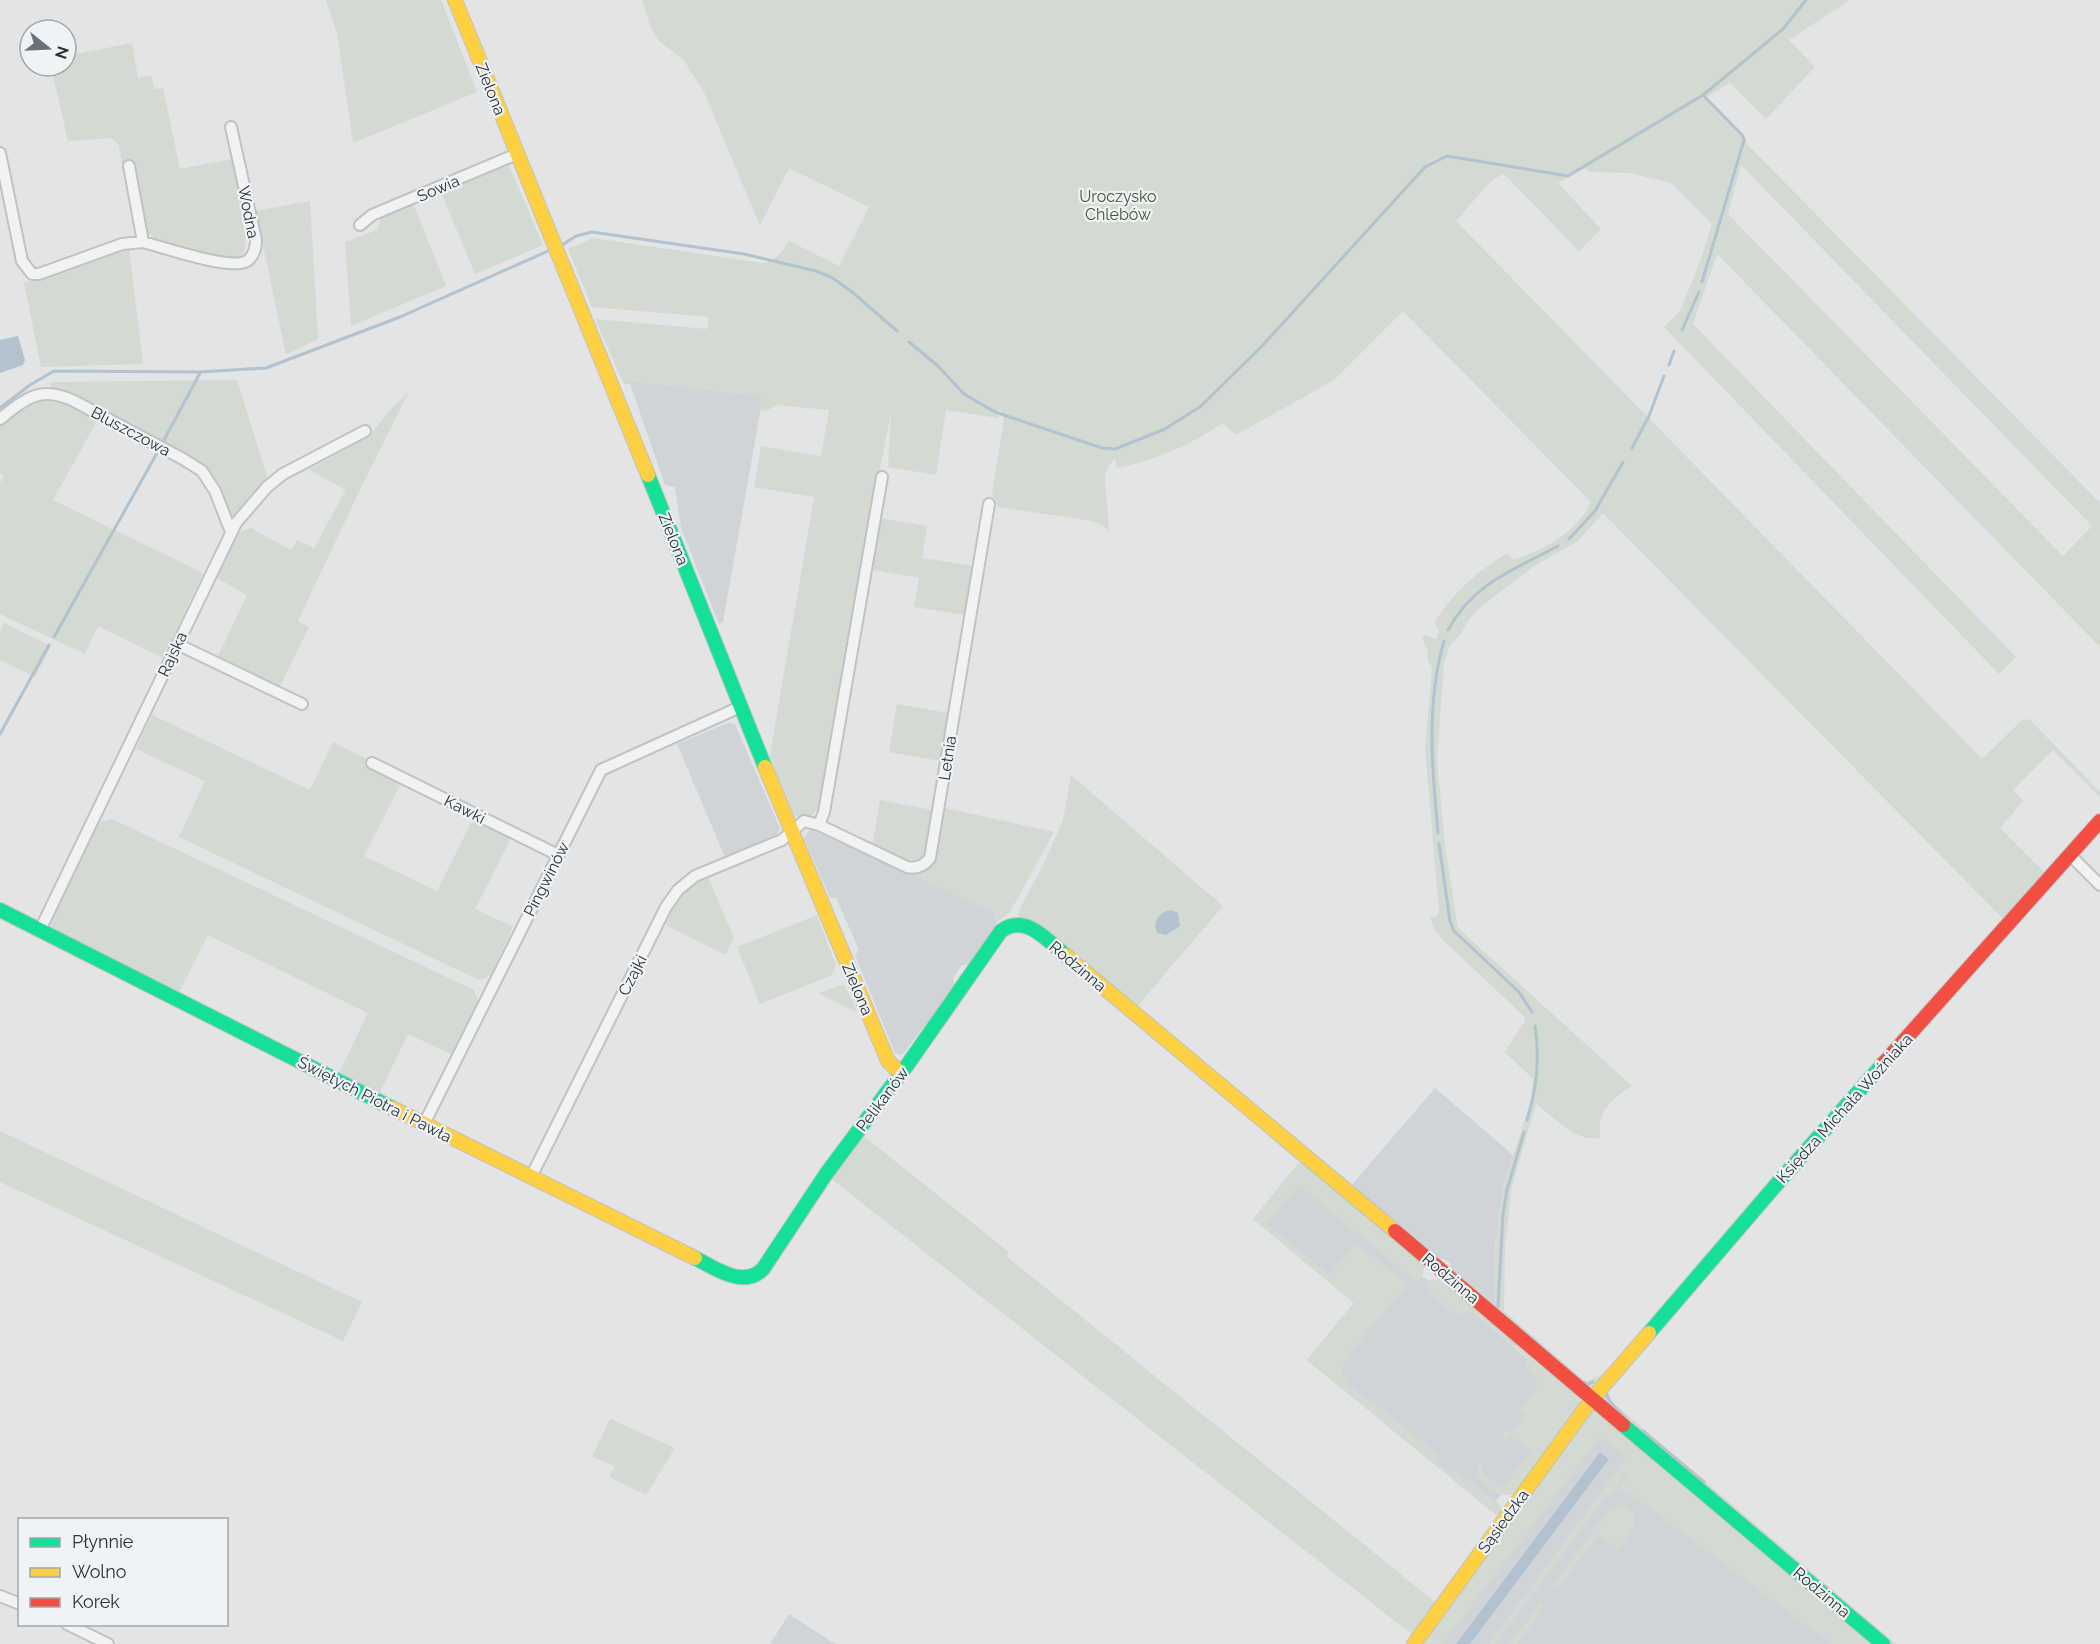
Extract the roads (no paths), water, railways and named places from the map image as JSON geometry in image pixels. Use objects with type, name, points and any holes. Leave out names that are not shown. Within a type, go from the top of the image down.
[{"type":"street","name":"Zielona","points":[[455,0],[791,832],[888,1061],[901,1074]]},
{"type":"street","name":"Wodna","points":[[0,153],[22,261],[30,272],[39,274],[122,244],[143,242],[217,262],[235,264],[249,259],[253,254],[256,240],[231,127]]},
{"type":"street","name":"Sowia","points":[[360,225],[372,215],[517,154]]},
{"type":"street","points":[[129,166],[143,242]]},
{"type":"street","name":"Bluszczowa","points":[[0,419],[16,406],[37,394],[44,392],[63,395],[202,471],[215,491],[231,531]]},
{"type":"street","name":"Rajska","points":[[40,930],[231,531],[267,487],[283,474],[364,431]]},
{"type":"street","points":[[791,832],[804,821],[819,825],[824,812],[882,477]]},
{"type":"street","name":"Letnia","points":[[819,825],[907,867],[914,868],[924,865],[930,858],[989,504]]},
{"type":"street","points":[[177,644],[302,705]]},
{"type":"street","name":"Pingwinów","points":[[424,1124],[601,770],[740,707]]},
{"type":"street","name":"Kawki","points":[[372,762],[558,855]]},
{"type":"street","name":"Księdza Michała Woźniaka","points":[[1592,1399],[1777,1183],[2100,821]]},
{"type":"street","name":"Czajki","points":[[531,1177],[666,907],[678,890],[695,876],[782,840],[791,832]]},
{"type":"street","points":[[2070,855],[2100,885]]},
{"type":"street","name":"Świętych Piotra i Pawła","points":[[0,910],[728,1274],[739,1278],[754,1277]]},
{"type":"street","name":"Pelikanów","points":[[754,1277],[764,1269],[826,1174],[901,1074],[998,934],[1013,923]]},
{"type":"street","name":"Rodzinna","points":[[1013,923],[1028,926],[1048,941],[1508,1325],[1592,1399],[1883,1644]]},
{"type":"street","name":"Sąsiedzka","points":[[1414,1644],[1592,1399]]},
{"type":"street","points":[[0,1596],[18,1603]]},
{"type":"street","points":[[71,1626],[108,1644]]},
{"type":"water","points":[[18,336],[25,360],[23,365],[0,373],[0,340]]},
{"type":"water","points":[[1171,910],[1178,913],[1180,926],[1166,935],[1157,933],[1156,921],[1163,913]]},
{"type":"water","points":[[1600,1452],[1609,1459],[1470,1644],[1456,1644]]},
{"type":"waterway","points":[[909,342],[938,366],[964,394],[995,412],[1102,448],[1115,449],[1165,429],[1201,406],[1262,346],[1425,167],[1447,156],[1568,176],[1703,95],[1783,29],[1806,0]]},
{"type":"waterway","points":[[1702,282],[1744,140],[1743,136],[1703,95]]},
{"type":"waterway","points":[[562,245],[576,236],[592,232],[744,254],[816,271],[831,277],[851,291],[897,331]]},
{"type":"waterway","points":[[0,408],[30,385],[54,371],[200,372],[266,368],[400,317],[548,251]]},
{"type":"waterway","points":[[1682,330],[1699,292]]},
{"type":"waterway","points":[[1669,365],[1674,351]]},
{"type":"waterway","points":[[164,440],[200,373]]},
{"type":"waterway","points":[[1632,448],[1649,416],[1664,376]]},
{"type":"waterway","points":[[54,637],[157,453]]},
{"type":"waterway","points":[[1569,539],[1595,511],[1623,462]]},
{"type":"waterway","points":[[1448,630],[1458,614],[1482,589],[1510,571],[1558,546]]},
{"type":"waterway","points":[[1438,833],[1432,736],[1438,664],[1444,641]]},
{"type":"waterway","points":[[0,734],[49,645]]},
{"type":"waterway","points":[[1439,844],[1450,921],[1454,931],[1519,992],[1532,1012]]},
{"type":"waterway","points":[[1527,1120],[1537,1073],[1535,1026]]},
{"type":"waterway","points":[[1498,1307],[1503,1214],[1507,1190],[1524,1132]]},
{"type":"waterway","points":[[1584,1382],[1588,1384],[1593,1382]]},
{"type":"waterway","points":[[1606,1394],[1611,1403],[1626,1418]]},
{"type":"waterway","points":[[1643,1431],[1704,1482]]},
{"type":"park label","name":"Uroczysko Chlebów","points":[[1118,205]]}]
